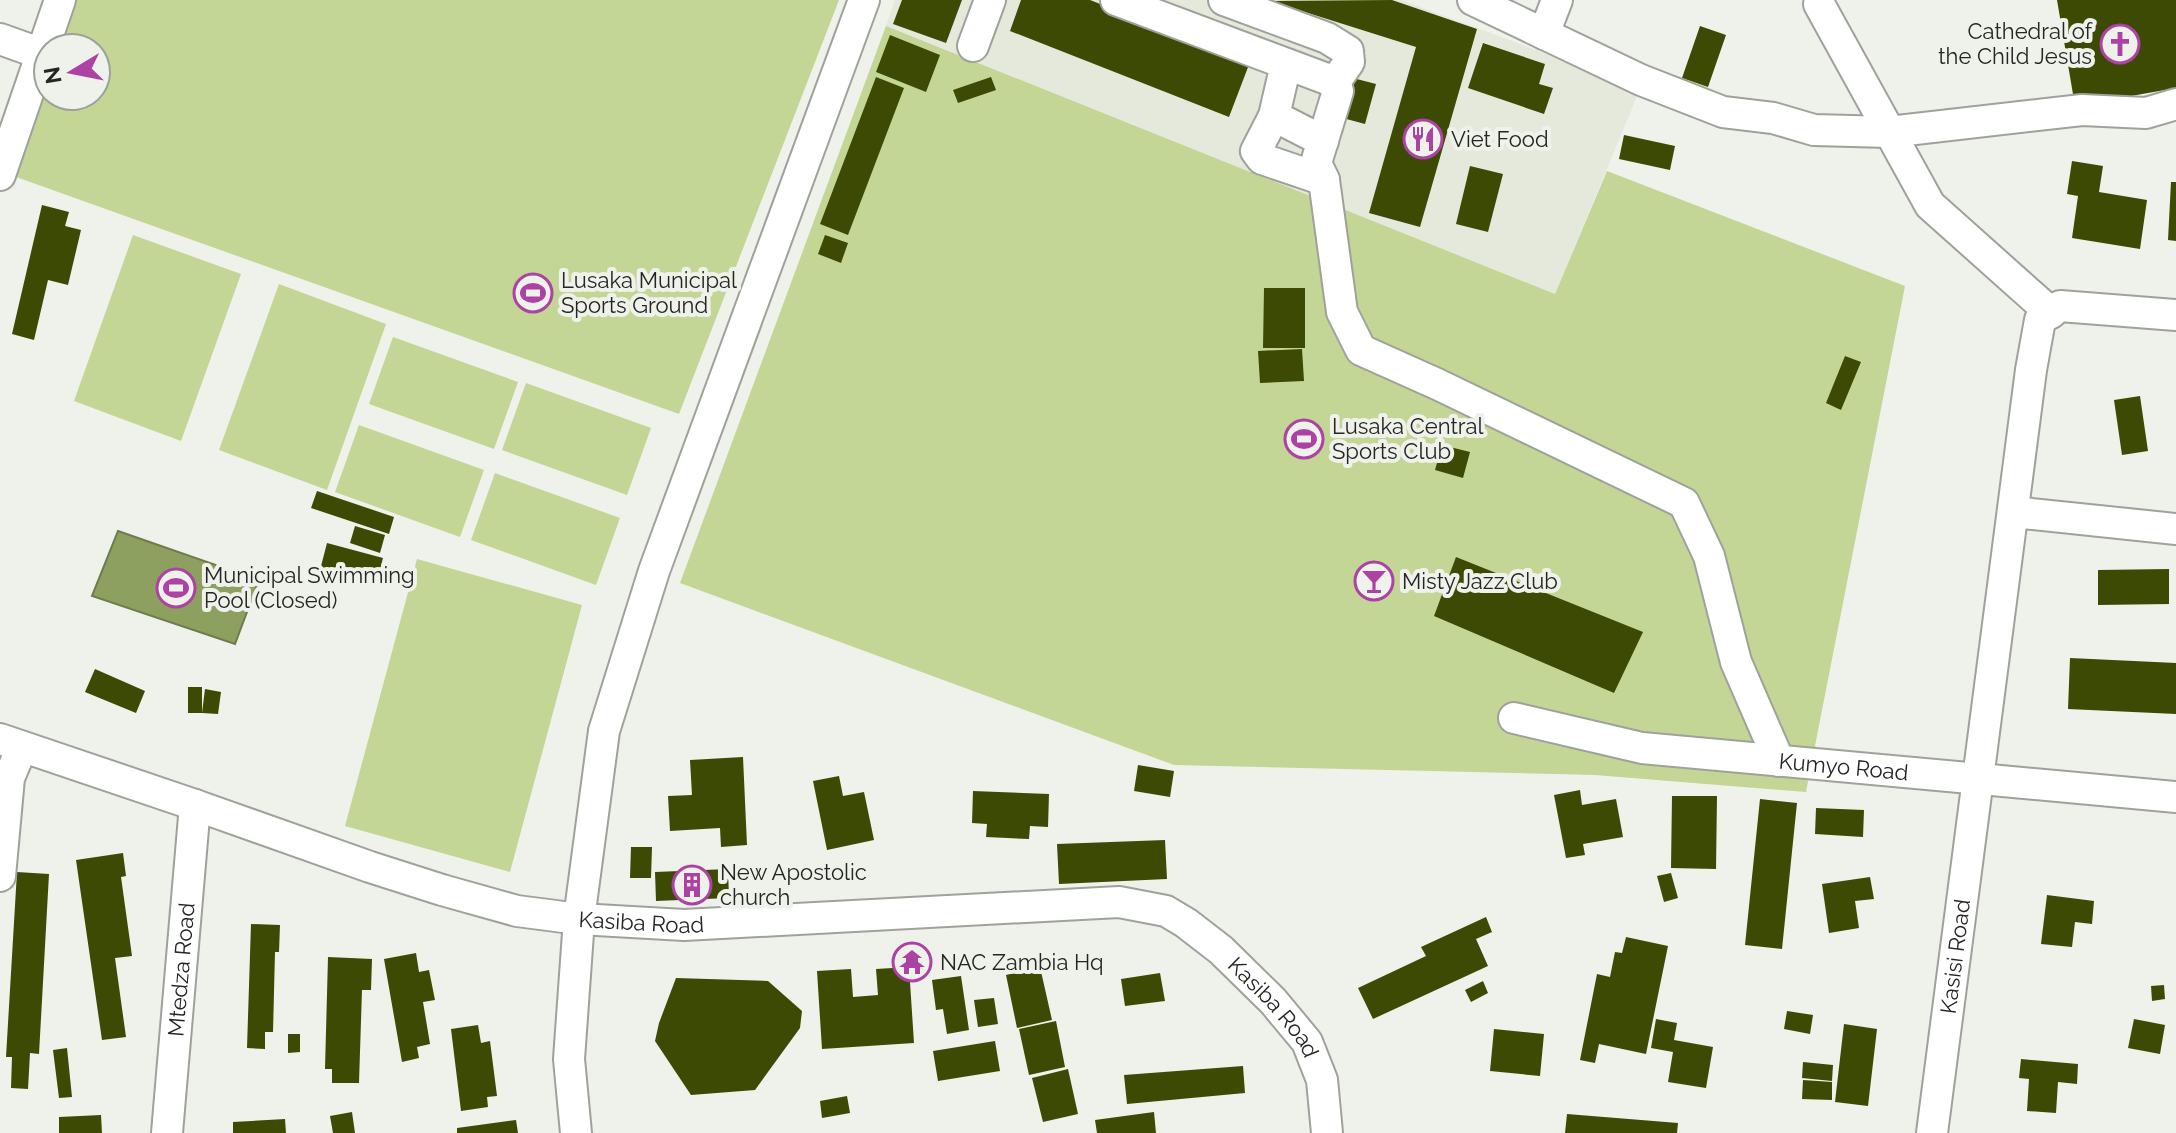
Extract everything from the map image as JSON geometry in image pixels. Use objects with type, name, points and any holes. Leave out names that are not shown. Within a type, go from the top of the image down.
[{"type":"street","points":[[49,32],[60,0]]},
{"type":"street","points":[[576,1133],[569,1059],[579,919],[604,731],[654,571],[864,0]]},
{"type":"street","points":[[973,46],[990,0]]},
{"type":"street","points":[[1116,0],[1335,82]]},
{"type":"street","points":[[1224,0],[1341,45],[1348,51],[1349,62],[1335,82]]},
{"type":"street","points":[[1473,0],[1641,80],[1723,112],[1773,118],[1814,130],[1889,132],[2082,110],[2146,113],[2176,104]]},
{"type":"street","points":[[1544,34],[1557,0]]},
{"type":"street","points":[[1819,4],[1930,205],[2051,313],[2060,306],[2176,315]]},
{"type":"street","points":[[0,39],[32,50]]},
{"type":"street","points":[[1286,64],[1274,116],[1256,151],[1262,159],[1324,180]]},
{"type":"street","points":[[1335,82],[1338,91],[1316,163],[1324,180],[1342,312],[1361,350],[1684,503],[1709,556],[1736,662],[1779,761]]},
{"type":"street","points":[[0,175],[32,83]]},
{"type":"street","points":[[1274,116],[1323,141]]},
{"type":"street","name":"Kasisi Road","points":[[1932,1133],[2031,370],[2040,320],[2051,313]]},
{"type":"street","points":[[2013,512],[2176,529]]},
{"type":"street","name":"Kumyo Road","points":[[1514,718],[1642,748],[2176,797]]},
{"type":"street","points":[[0,876],[11,743]]},
{"type":"street","name":"Kasiba Road","points":[[11,743],[370,867],[517,911],[579,919],[684,925],[1119,902],[1166,911],[1221,950],[1273,1001],[1307,1042],[1322,1080],[1327,1133]]},
{"type":"street","name":"Mtedza Road","points":[[167,1133],[195,805]]},
{"type":"shaded area","name":"Lusaka Municipal Sports Ground","points":[[67,0],[839,0],[679,414],[5,173],[32,98],[32,112],[112,112],[112,32],[56,32]]},
{"type":"shaded area","points":[[895,0],[1402,0],[1640,89],[1555,294],[886,26]]},
{"type":"shaded area","name":"Lusaka Central Sports Club","points":[[886,26],[1555,294],[1607,171],[1905,286],[1806,792],[1595,775],[1174,765],[680,583]]},
{"type":"shaded area","points":[[133,235],[241,274],[181,441],[74,401]]},
{"type":"shaded area","points":[[279,284],[386,324],[327,490],[219,450]]},
{"type":"shaded area","points":[[393,337],[518,382],[494,449],[369,404]]},
{"type":"shaded area","points":[[526,383],[651,428],[627,495],[502,450]]},
{"type":"shaded area","points":[[359,425],[484,470],[460,537],[335,492]]},
{"type":"shaded area","points":[[495,473],[620,518],[596,585],[471,540]]},
{"type":"shaded area","name":"Municipal Swimming Pool (Closed)","points":[[118,531],[259,580],[235,644],[92,596]]},
{"type":"shaded area","points":[[417,559],[582,605],[510,872],[345,826]]},
{"type":"building","points":[[902,0],[962,0],[946,43],[893,24]]},
{"type":"building","points":[[1021,0],[1090,0],[1250,62],[1229,117],[1010,31]]},
{"type":"building","points":[[1392,0],[1477,29],[1420,227],[1369,213],[1416,47],[1270,1]]},
{"type":"building","name":"Cathedral of the Child Jesus","points":[[2057,0],[2176,0],[2176,88],[2075,106]]},
{"type":"building","points":[[1700,26],[1726,35],[1708,87],[1682,78]]},
{"type":"building","points":[[890,35],[940,55],[926,92],[876,72]]},
{"type":"building","points":[[1483,43],[1545,64],[1539,84],[1553,88],[1544,114],[1468,88]]},
{"type":"building","points":[[876,77],[904,88],[848,235],[820,224]]},
{"type":"building","points":[[991,77],[996,90],[958,103],[953,90]]},
{"type":"building","points":[[1349,77],[1376,84],[1365,124],[1339,117]]},
{"type":"building","points":[[1624,135],[1675,146],[1670,170],[1619,159]]},
{"type":"building","points":[[2072,161],[2103,166],[2099,192],[2147,200],[2140,249],[2072,238],[2078,196],[2067,194]]},
{"type":"building","points":[[1470,166],[1503,174],[1488,232],[1456,224]]},
{"type":"building","points":[[2171,182],[2176,182],[2176,241],[2168,240]]},
{"type":"building","points":[[42,205],[69,212],[65,226],[81,230],[68,285],[48,280],[34,340],[12,334]]},
{"type":"building","points":[[825,235],[848,243],[841,263],[818,254]]},
{"type":"building","points":[[1264,288],[1305,288],[1305,348],[1263,348]]},
{"type":"building","points":[[1302,349],[1304,381],[1260,383],[1258,351]]},
{"type":"building","points":[[1845,356],[1861,362],[1841,410],[1826,403]]},
{"type":"building","points":[[2140,396],[2148,451],[2122,455],[2114,400]]},
{"type":"building","points":[[1442,445],[1470,452],[1463,478],[1435,470]]},
{"type":"building","points":[[317,491],[394,517],[389,534],[311,508]]},
{"type":"building","points":[[355,526],[385,535],[380,553],[350,543]]},
{"type":"building","points":[[327,543],[383,558],[376,585],[320,570]]},
{"type":"building","points":[[1456,557],[1643,632],[1614,693],[1434,616]]},
{"type":"building","points":[[2169,569],[2169,604],[2098,605],[2098,570]]},
{"type":"building","points":[[2070,658],[2176,663],[2176,714],[2068,709]]},
{"type":"building","points":[[95,669],[145,691],[136,713],[85,692]]},
{"type":"building","points":[[188,687],[202,687],[202,713],[188,713]]},
{"type":"building","points":[[205,689],[221,692],[218,714],[202,713]]},
{"type":"building","points":[[743,757],[747,845],[721,847],[720,828],[670,831],[668,796],[692,795],[690,760]]},
{"type":"building","points":[[1138,765],[1174,771],[1170,797],[1134,791]]},
{"type":"building","points":[[839,776],[843,796],[864,792],[874,840],[827,850],[813,781]]},
{"type":"building","points":[[1580,790],[1582,805],[1616,799],[1623,837],[1583,844],[1585,855],[1566,858],[1554,795]]},
{"type":"building","points":[[973,791],[1049,794],[1048,827],[1030,826],[1029,839],[986,837],[987,824],[972,823]]},
{"type":"building","points":[[1672,796],[1717,796],[1716,869],[1671,868]]},
{"type":"building","points":[[1760,799],[1797,803],[1782,949],[1745,945]]},
{"type":"building","points":[[1816,808],[1864,810],[1863,837],[1815,834]]},
{"type":"building","points":[[1165,840],[1167,879],[1059,884],[1057,844]]},
{"type":"building","points":[[631,847],[652,847],[651,878],[630,878]]},
{"type":"building","points":[[123,853],[126,876],[121,877],[132,956],[115,958],[126,1037],[102,1040],[76,860]]},
{"type":"building","name":"New Apostolic church","points":[[728,869],[729,898],[656,901],[655,872]]},
{"type":"building","points":[[17,872],[49,874],[39,1054],[30,1053],[28,1089],[11,1088],[12,1057],[6,1057]]},
{"type":"building","points":[[1671,873],[1678,898],[1664,902],[1657,876]]},
{"type":"building","points":[[1870,877],[1874,899],[1855,901],[1859,928],[1829,933],[1822,884]]},
{"type":"building","points":[[2047,895],[2094,901],[2092,924],[2075,922],[2072,947],[2041,944]]},
{"type":"building","points":[[1486,917],[1492,932],[1476,939],[1488,966],[1373,1019],[1358,988],[1426,956],[1421,947]]},
{"type":"building","points":[[251,924],[280,925],[279,952],[275,952],[273,1032],[265,1032],[265,1049],[247,1048]]},
{"type":"building","points":[[1626,937],[1668,946],[1646,1054],[1599,1044],[1595,1063],[1580,1060],[1597,974],[1610,977],[1615,952],[1622,953]]},
{"type":"building","points":[[416,953],[419,972],[429,970],[435,1000],[423,1002],[430,1044],[417,1047],[419,1058],[402,1062],[384,959]]},
{"type":"building","points":[[328,957],[372,959],[371,990],[362,990],[359,1083],[332,1083],[332,1069],[325,1069]]},
{"type":"building","points":[[909,967],[914,1043],[822,1049],[817,971],[851,969],[853,997],[878,995],[876,969]]},
{"type":"building","points":[[1040,967],[1052,1020],[1017,1028],[1006,975]]},
{"type":"building","points":[[1160,973],[1165,1001],[1125,1006],[1121,979]]},
{"type":"building","points":[[961,976],[969,1030],[947,1034],[943,1009],[936,1010],[932,980]]},
{"type":"building","points":[[676,978],[768,981],[802,1011],[800,1028],[755,1090],[691,1095],[655,1041]]},
{"type":"building","points":[[1483,981],[1488,993],[1471,1002],[1465,990]]},
{"type":"building","points":[[2164,985],[2165,999],[2152,1001],[2151,986]]},
{"type":"building","points":[[994,998],[998,1024],[978,1027],[974,1000]]},
{"type":"building","points":[[1787,1011],[1813,1015],[1810,1034],[1784,1029]]},
{"type":"building","points":[[1656,1019],[1677,1023],[1674,1040],[1713,1047],[1706,1088],[1668,1082],[1673,1052],[1651,1048]]},
{"type":"building","points":[[2134,1019],[2165,1025],[2160,1054],[2128,1048]]},
{"type":"building","points":[[1056,1021],[1065,1067],[1029,1075],[1019,1029]]},
{"type":"building","points":[[1844,1024],[1877,1029],[1868,1106],[1835,1102]]},
{"type":"building","points":[[478,1025],[481,1043],[490,1041],[497,1096],[487,1097],[488,1107],[461,1111],[451,1029]]},
{"type":"building","points":[[1494,1029],[1544,1034],[1540,1076],[1490,1071]]},
{"type":"building","points":[[288,1034],[300,1034],[300,1052],[288,1053]]},
{"type":"building","points":[[995,1041],[1000,1071],[938,1081],[933,1051]]},
{"type":"building","points":[[67,1048],[72,1097],[59,1098],[53,1050]]},
{"type":"building","points":[[2021,1059],[2078,1064],[2077,1084],[2058,1082],[2056,1113],[2027,1111],[2029,1079],[2019,1078]]},
{"type":"building","points":[[1803,1062],[1833,1065],[1832,1081],[1802,1078]]},
{"type":"building","points":[[1243,1066],[1245,1093],[1127,1104],[1124,1075]]},
{"type":"building","points":[[1068,1069],[1078,1114],[1043,1122],[1032,1078]]},
{"type":"building","points":[[1803,1080],[1832,1082],[1832,1100],[1802,1099]]},
{"type":"building","points":[[847,1096],[850,1113],[822,1118],[820,1101]]},
{"type":"building","points":[[352,1112],[355,1133],[333,1133],[330,1116]]},
{"type":"building","points":[[1154,1112],[1156,1133],[1097,1133],[1095,1120]]},
{"type":"building","points":[[1567,1114],[1678,1123],[1677,1133],[1565,1133]]},
{"type":"building","points":[[101,1115],[102,1133],[59,1133],[59,1117]]},
{"type":"building","points":[[285,1119],[286,1133],[233,1133],[233,1122]]},
{"type":"building","points":[[516,1120],[518,1133],[457,1133],[457,1128]]},
{"type":"place","name":"Cathedral of the Child Jesus","points":[[2120,44]]},
{"type":"place","name":"Viet Food","points":[[1423,139]]},
{"type":"place","name":"Lusaka Municipal Sports Ground","points":[[533,293]]},
{"type":"place","name":"Lusaka Central Sports Club","points":[[1304,439]]},
{"type":"place","name":"Misty Jazz Club","points":[[1374,581]]},
{"type":"place","name":"Municipal Swimming Pool (Closed)","points":[[176,588]]},
{"type":"place","name":"New Apostolic church","points":[[692,885]]},
{"type":"place","name":"NAC Zambia Hq","points":[[912,962]]}]
